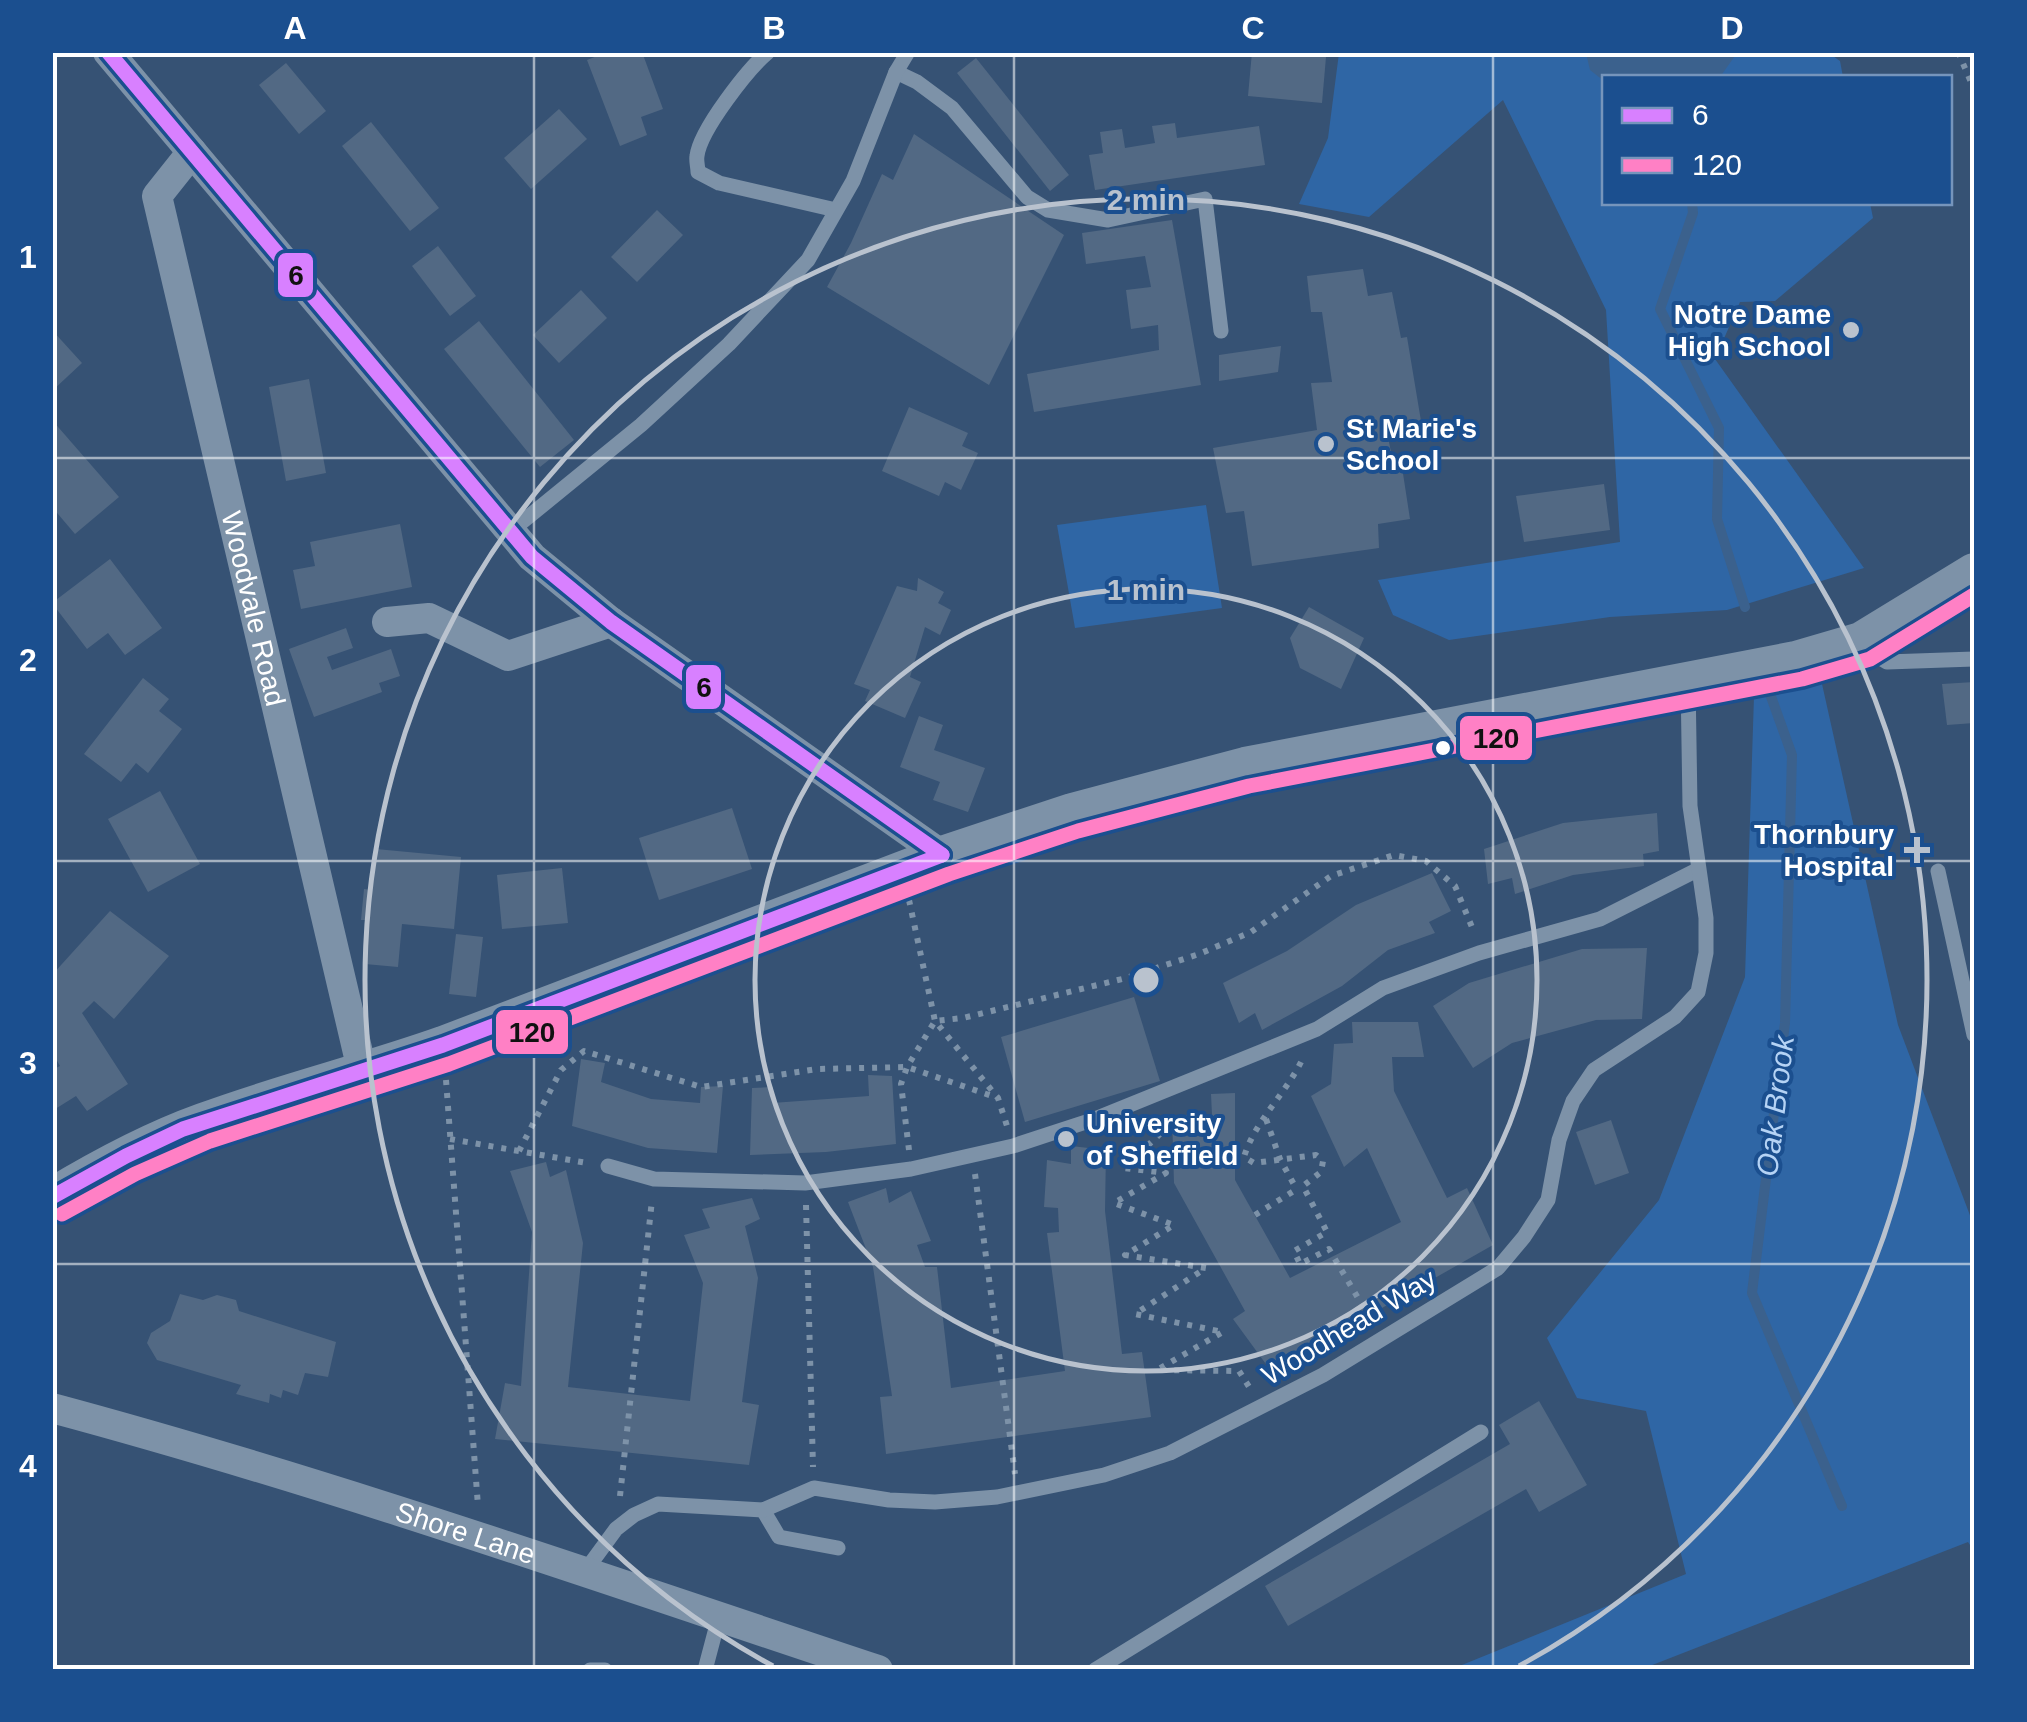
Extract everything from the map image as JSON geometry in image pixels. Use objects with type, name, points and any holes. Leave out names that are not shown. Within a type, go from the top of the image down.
[{"type":"street","points":[[108,52],[532,557],[611,622],[942,855]]},
{"type":"street","name":"Woodvale Road","points":[[192,152],[157,196],[363,1074]]},
{"type":"street","points":[[52,1197],[109,1162],[202,1122],[443,1046],[942,855],[1072,812],[1245,766],[1796,660],[1861,641],[1974,572]]},
{"type":"street","points":[[387,622],[429,618],[508,656],[611,622]]},
{"type":"street","name":"Shore Lane","points":[[52,1408],[480,1537],[878,1670]]},
{"type":"lane","points":[[768,52],[752,66],[720,112],[697,154],[698,172],[719,184],[836,210]]},
{"type":"lane","points":[[510,531],[641,425],[729,344],[808,260],[853,181],[896,72],[908,52]]},
{"type":"lane","points":[[896,72],[952,108],[1027,197],[1048,210],[1108,220],[1205,199],[1221,331]]},
{"type":"lane","points":[[1861,641],[1888,662],[1974,660]]},
{"type":"lane","name":"Woodhead Way","points":[[814,1488],[889,1500],[934,1502],[1018,1495],[1104,1475],[1189,1446],[1323,1375],[1498,1268],[1524,1238],[1548,1200],[1559,1140],[1573,1101],[1594,1070],[1675,1018],[1698,992],[1706,953],[1706,918],[1696,870],[1690,806],[1688,680]]},
{"type":"lane","points":[[608,1166],[654,1179],[805,1183],[911,1169],[1013,1146],[1096,1119],[1318,1029],[1383,988],[1480,952],[1600,918],[1696,870]]},
{"type":"lane","points":[[1938,871],[1974,1035]]},
{"type":"lane","points":[[1094,1670],[1481,1432]]},
{"type":"lane","points":[[584,1574],[616,1529],[658,1504],[763,1510],[814,1488]]},
{"type":"lane","points":[[763,1510],[779,1536],[838,1548]]},
{"type":"lane","points":[[705,1670],[719,1618]]},
{"type":"lane","points":[[590,1670],[605,1670]]},
{"type":"path","points":[[1958,52],[1974,89]]},
{"type":"path","points":[[935,1021],[962,1018],[1126,978],[1199,954],[1250,932],[1330,876],[1394,855],[1426,861],[1455,886],[1480,952]]},
{"type":"path","points":[[904,870],[935,1021],[998,1098],[1010,1133]]},
{"type":"path","points":[[911,1169],[901,1084],[906,1067],[935,1021]]},
{"type":"path","points":[[1255,1215],[1322,1172],[1324,1162],[1316,1155],[1254,1164],[1244,1157],[1248,1142],[1289,1087],[1318,1029]]},
{"type":"path","points":[[443,1046],[480,1537]]},
{"type":"path","points":[[519,1152],[561,1070],[584,1050],[701,1088],[816,1069],[906,1067],[998,1098]]},
{"type":"path","points":[[1096,1119],[1160,1133],[1124,1168],[1166,1173],[1114,1204],[1174,1225],[1125,1255],[1206,1268],[1135,1314],[1223,1332],[1157,1370],[1240,1371],[1257,1400]]},
{"type":"path","points":[[1266,1119],[1280,1159],[1327,1232],[1294,1251],[1300,1264],[1329,1249],[1381,1338]]},
{"type":"path","points":[[450,1139],[608,1166]]},
{"type":"path","points":[[972,1155],[1018,1495]]},
{"type":"path","points":[[616,1529],[654,1179]]},
{"type":"path","points":[[805,1183],[814,1488]]},
{"type":"shaded area","points":[[1586,52],[1737,53],[1721,75],[1602,75],[1602,79],[1590,70]]},
{"type":"shaded area","points":[[1827,52],[1840,61],[1843,75],[1602,75],[1602,205],[1870,205],[1873,218],[1775,301],[1740,302],[1715,359],[1864,568],[1727,610],[1610,617],[1449,640],[1393,615],[1378,580],[1620,542],[1606,310],[1503,100],[1369,217],[1299,204],[1328,138],[1339,53]]},
{"type":"shaded area","points":[[1206,505],[1222,608],[1075,628],[1057,525]]},
{"type":"shaded area","points":[[1820,675],[1898,1025],[1974,1226],[1974,1551],[1968,1542],[1642,1669],[1452,1669],[1686,1574],[1646,1411],[1577,1398],[1547,1338],[1659,1200],[1745,977],[1754,696]]},
{"type":"building","points":[[607,52],[642,52],[663,109],[641,117],[647,135],[620,146],[587,60]]},
{"type":"building","points":[[1252,52],[1326,57],[1322,103],[1248,96]]},
{"type":"building","points":[[976,58],[1069,175],[1050,191],[957,73]]},
{"type":"building","points":[[286,63],[326,111],[299,134],[259,85]]},
{"type":"building","points":[[559,109],[587,139],[531,189],[504,158]]},
{"type":"building","points":[[371,122],[439,208],[410,231],[342,146]]},
{"type":"building","points":[[1175,123],[1177,138],[1259,126],[1265,165],[1095,190],[1089,155],[1103,153],[1100,132],[1122,129],[1125,148],[1155,143],[1152,126]]},
{"type":"building","points":[[914,134],[1064,235],[989,385],[827,287],[882,174],[893,180]]},
{"type":"building","points":[[657,210],[683,235],[637,282],[611,257]]},
{"type":"building","points":[[1172,220],[1201,385],[1034,412],[1027,374],[1159,350],[1158,325],[1131,329],[1126,290],[1151,287],[1145,256],[1086,264],[1082,233]]},
{"type":"building","points":[[438,246],[476,296],[450,316],[412,266]]},
{"type":"building","points":[[1363,269],[1368,296],[1392,292],[1401,338],[1407,337],[1422,427],[1387,432],[1394,467],[1402,467],[1410,519],[1378,524],[1379,548],[1252,566],[1244,511],[1226,513],[1213,448],[1317,430],[1311,383],[1332,382],[1322,312],[1311,312],[1307,276]]},
{"type":"building","points":[[581,290],[607,318],[559,363],[533,335]]},
{"type":"building","points":[[479,321],[574,440],[540,467],[444,349]]},
{"type":"building","points":[[52,330],[82,363],[52,391]]},
{"type":"building","points":[[1281,346],[1278,372],[1219,381],[1219,355]]},
{"type":"building","points":[[309,379],[326,473],[286,481],[269,387]]},
{"type":"building","points":[[909,407],[968,433],[962,446],[978,453],[961,490],[945,482],[939,496],[882,471]]},
{"type":"building","points":[[52,420],[119,497],[75,534],[52,507]]},
{"type":"building","points":[[1604,484],[1610,530],[1524,542],[1516,496]]},
{"type":"building","points":[[400,524],[412,587],[301,609],[293,570],[315,566],[310,542]]},
{"type":"building","points":[[110,559],[162,628],[125,655],[108,633],[87,649],[52,603]]},
{"type":"building","points":[[918,578],[944,592],[938,603],[951,610],[940,635],[925,627],[910,677],[921,682],[905,718],[865,701],[870,690],[854,684],[897,586],[917,591]]},
{"type":"building","points":[[1309,607],[1364,638],[1341,689],[1300,668],[1290,638]]},
{"type":"building","points":[[346,628],[353,648],[327,657],[332,670],[391,649],[400,676],[379,683],[382,692],[314,717],[289,649]]},
{"type":"building","points":[[143,678],[169,699],[159,711],[182,729],[148,773],[136,763],[121,782],[84,754]]},
{"type":"building","points":[[1974,682],[1974,723],[1947,725],[1942,684]]},
{"type":"building","points":[[919,716],[943,725],[934,750],[985,768],[968,812],[933,800],[940,782],[900,767]]},
{"type":"building","points":[[160,791],[200,864],[148,892],[108,819]]},
{"type":"building","points":[[732,808],[752,869],[659,900],[639,838]]},
{"type":"building","points":[[1657,813],[1659,851],[1643,854],[1644,866],[1573,875],[1515,894],[1512,878],[1488,884],[1484,849],[1563,823]]},
{"type":"building","points":[[376,849],[461,857],[454,929],[402,924],[398,967],[365,964],[369,920],[361,920],[364,889],[372,890]]},
{"type":"building","points":[[562,868],[568,923],[502,929],[497,875]]},
{"type":"building","points":[[1432,873],[1451,911],[1429,922],[1435,933],[1388,950],[1342,986],[1262,1030],[1255,1013],[1239,1023],[1223,983],[1287,951],[1356,905]]},
{"type":"building","points":[[110,911],[169,956],[114,1019],[94,1001],[82,1013],[128,1084],[87,1111],[76,1096],[52,1111],[52,1070],[60,1066],[52,1052],[52,975]]},
{"type":"building","points":[[456,934],[483,937],[476,997],[449,994]]},
{"type":"building","points":[[1647,948],[1642,1019],[1596,1020],[1512,1043],[1473,1068],[1433,1006],[1469,983],[1582,949]]},
{"type":"building","points":[[1134,997],[1160,1081],[1025,1122],[1001,1037]]},
{"type":"building","points":[[1352,1022],[1418,1022],[1424,1057],[1392,1057],[1394,1091],[1447,1198],[1467,1188],[1493,1245],[1271,1371],[1233,1319],[1245,1311],[1174,1183],[1172,1115],[1212,1115],[1211,1094],[1235,1093],[1235,1180],[1290,1278],[1401,1222],[1367,1148],[1344,1167],[1311,1096],[1331,1084],[1334,1044],[1353,1043]]},
{"type":"building","points":[[581,1059],[605,1063],[601,1082],[651,1099],[700,1103],[701,1087],[723,1086],[717,1153],[648,1148],[572,1126]]},
{"type":"building","points":[[868,1075],[892,1076],[896,1144],[750,1155],[752,1088],[773,1087],[772,1103],[869,1096]]},
{"type":"building","points":[[1611,1120],[1629,1173],[1595,1185],[1576,1132]]},
{"type":"building","points":[[1071,1146],[1106,1150],[1105,1211],[1122,1354],[1142,1352],[1151,1417],[886,1454],[880,1397],[892,1396],[873,1267],[848,1202],[886,1188],[889,1203],[911,1191],[931,1241],[917,1245],[925,1267],[937,1267],[951,1388],[1065,1371],[1047,1233],[1059,1232],[1058,1208],[1044,1207],[1047,1160],[1071,1164]]},
{"type":"building","points":[[546,1162],[550,1177],[566,1170],[583,1243],[568,1387],[690,1401],[703,1283],[684,1235],[710,1228],[702,1209],[752,1198],[760,1219],[745,1226],[758,1278],[742,1402],[759,1405],[749,1465],[495,1439],[505,1383],[521,1386],[532,1232],[510,1171]]},
{"type":"building","points":[[180,1294],[203,1300],[217,1295],[236,1300],[239,1311],[336,1342],[328,1377],[305,1373],[298,1395],[283,1390],[281,1398],[270,1394],[269,1403],[236,1394],[241,1385],[157,1360],[147,1343],[151,1333],[170,1321]]},
{"type":"building","points":[[1539,1401],[1587,1485],[1539,1512],[1526,1489],[1288,1626],[1265,1586],[1510,1444],[1499,1425]]},
{"type":"waterway","name":"Oak Brook","points":[[1692,205],[1693,213],[1660,309],[1719,428],[1717,519],[1745,607]]},
{"type":"waterway","name":"Oak Brook","points":[[1769,691],[1792,755],[1785,1023],[1752,1293],[1842,1506]]},
{"type":"transit line","name":"6","points":[[108,52],[532,557],[611,622],[942,855]]},
{"type":"transit line","name":"120","points":[[62,1214],[135,1174],[210,1141],[449,1064],[949,874],[1078,831],[1249,786],[1802,679],[1870,659],[1974,595]]},
{"type":"transit line","name":"6","points":[[52,1197],[183,1129],[443,1045],[942,855]]},
{"type":"place","name":"Notre Dame High School","points":[[1851,330]]},
{"type":"place","name":"St Marie's School","points":[[1326,444]]},
{"type":"place","name":"Thornbury Hospital","points":[[1917,850]]},
{"type":"place","name":"University of Sheffield","points":[[1066,1139]]}]
